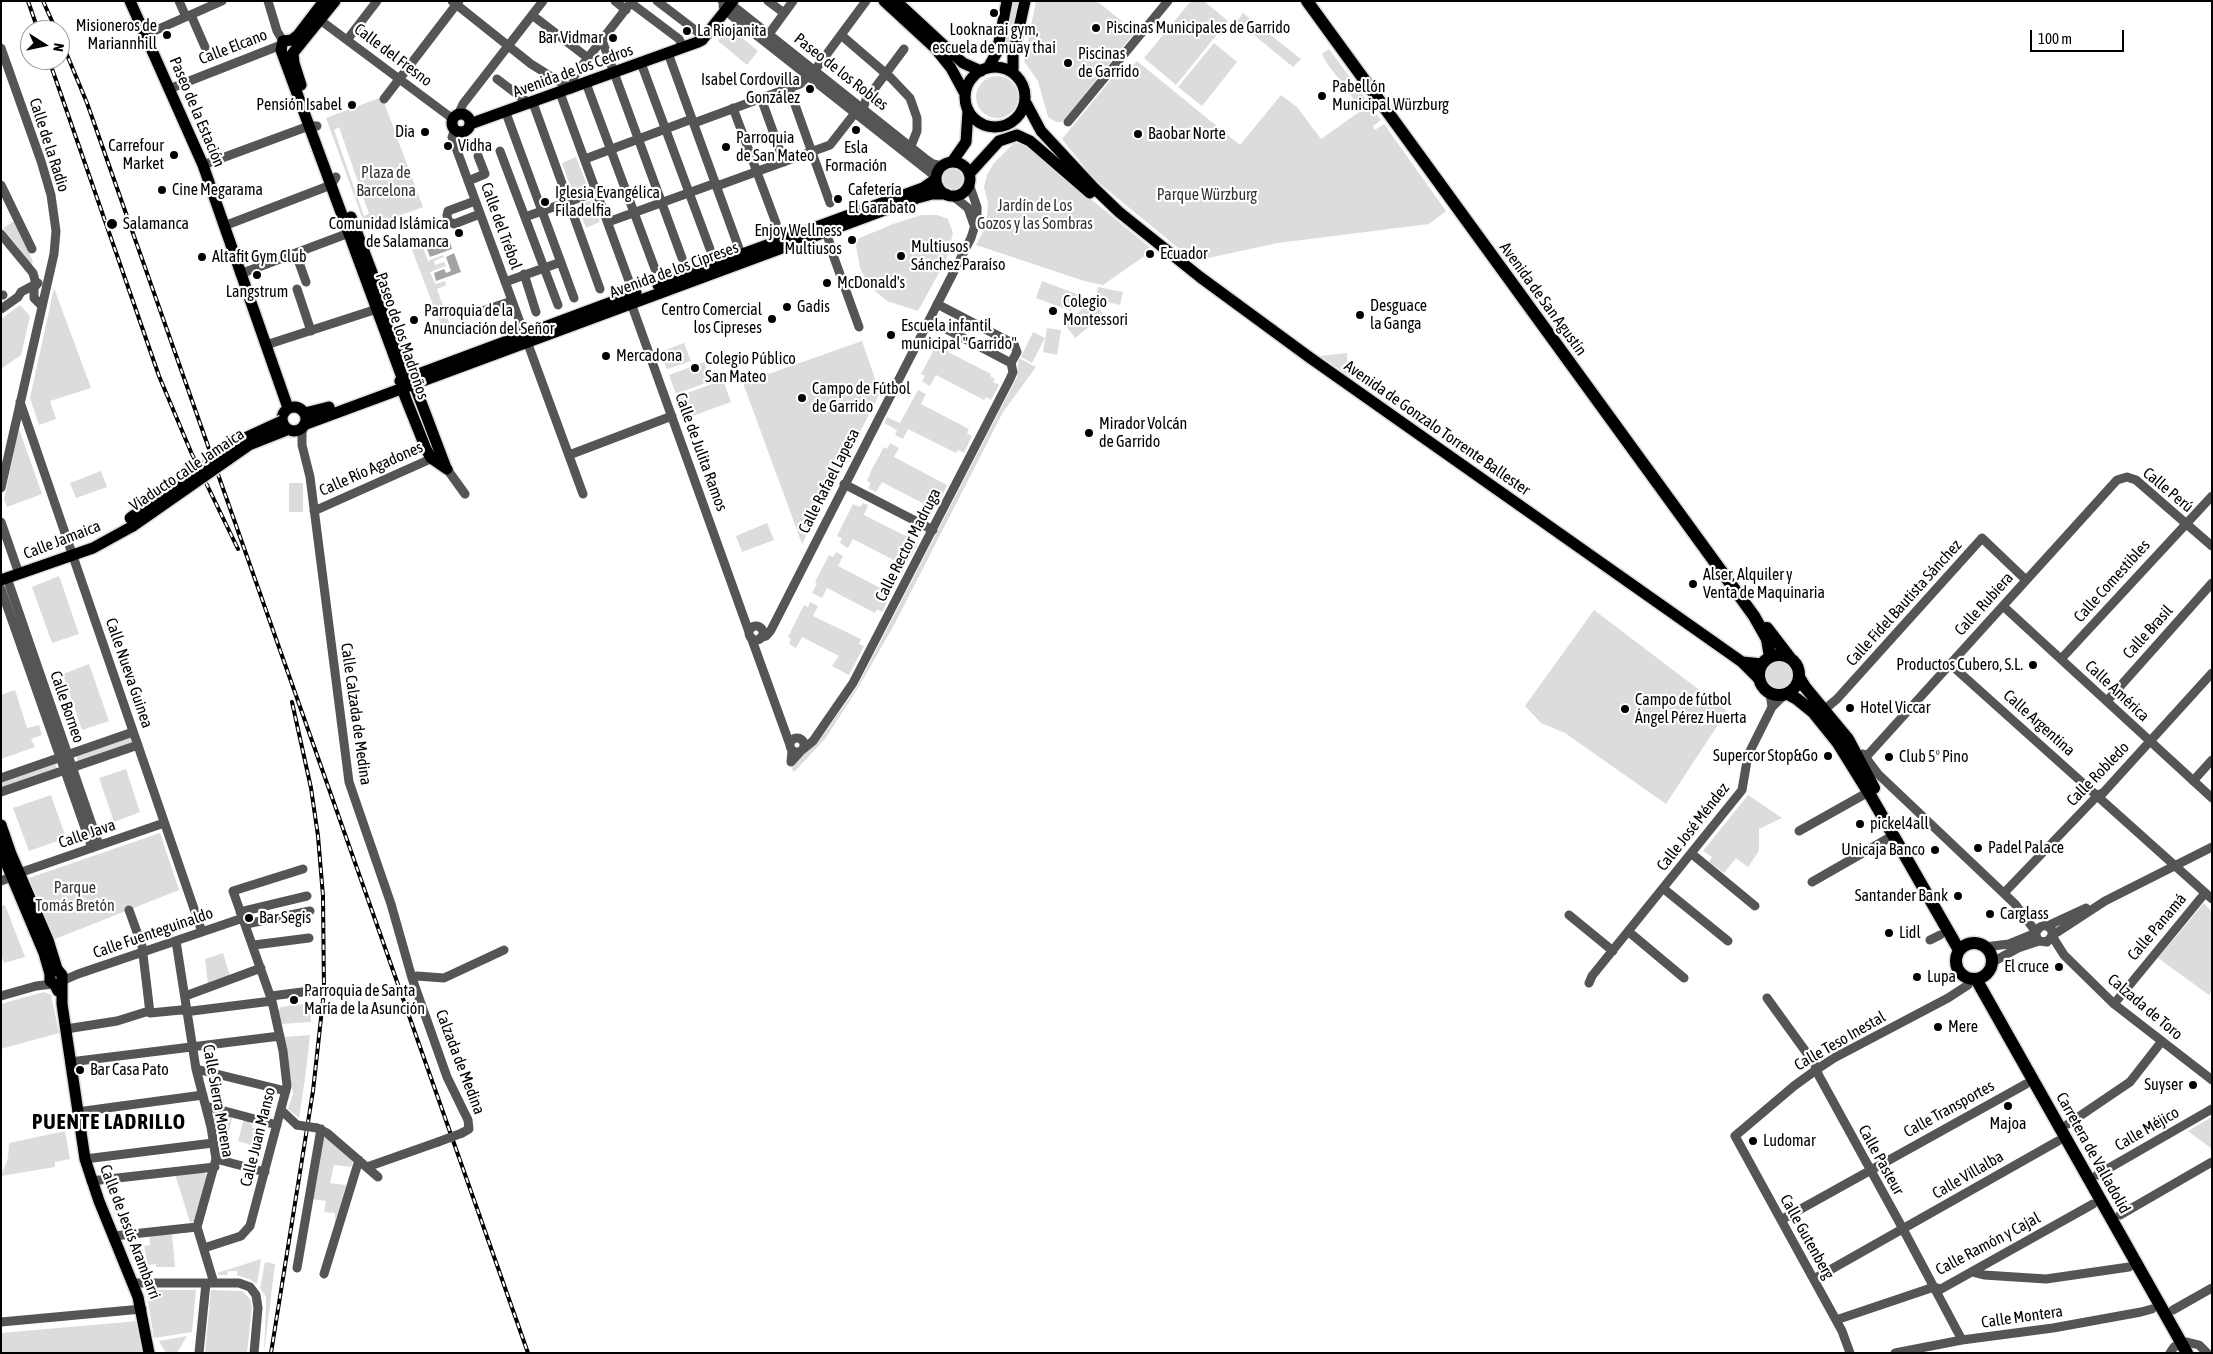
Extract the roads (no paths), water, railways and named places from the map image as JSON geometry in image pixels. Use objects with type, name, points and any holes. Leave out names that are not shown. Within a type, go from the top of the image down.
[{"type":"highway","name":"Avenida de San Agustín","points":[[1307,1],[1754,616],[1790,658]]},
{"type":"highway","name":"Avenida de San Agustín","points":[[1754,616],[1767,639],[1766,661]]},
{"type":"highway","points":[[1784,655],[1790,658],[1799,670],[1799,677],[1793,690],[1786,694],[1770,693],[1760,680],[1766,661],[1784,655]]},
{"type":"highway","name":"Carretera de Valladolid","points":[[1799,677],[1852,744],[1911,865]]},
{"type":"highway","name":"Carretera de Valladolid","points":[[1786,694],[1797,699],[1813,712],[1838,743],[1959,950],[1955,959],[1957,968],[1962,975],[1972,982],[2184,1348]]},
{"type":"highway","points":[[1959,950],[1967,944],[1976,943],[1985,947],[1991,957],[1989,970],[1984,976],[1972,982]]},
{"type":"main road","name":"Paseo de la Estación","points":[[130,1],[203,165],[288,408]]},
{"type":"main road","points":[[324,1],[308,36],[288,47],[289,73],[313,126],[351,229]]},
{"type":"main road","points":[[317,18],[335,1]]},
{"type":"main road","points":[[884,1],[935,48],[951,68],[965,94],[968,111],[966,142],[936,178],[939,188],[949,195],[960,194],[978,163],[1004,126],[1020,114],[1025,101],[1023,85],[1013,73],[1005,69],[984,69],[963,62],[896,1]]},
{"type":"main road","points":[[965,94],[970,80],[984,69],[997,52],[1007,1]]},
{"type":"main road","points":[[1013,73],[1013,55],[1025,1]]},
{"type":"main road","name":"Avenida de los Cedros","points":[[454,126],[464,132],[470,124],[511,111],[668,53],[692,42],[726,3]]},
{"type":"main road","name":"Avenida de Gonzalo Torrente Ballester","points":[[1025,101],[1041,131],[1052,145],[1119,212],[1230,300],[1742,662],[1760,680]]},
{"type":"main road","points":[[968,111],[982,125],[1004,126]]},
{"type":"main road","name":"Avenida de Gonzalo Torrente Ballester","points":[[1004,126],[1028,135],[1101,201],[1119,212]]},
{"type":"main road","points":[[978,163],[1004,138],[1017,135],[1024,137],[1101,201]]},
{"type":"main road","points":[[947,164],[962,165],[969,179]]},
{"type":"main road","name":"Avenida de los Cipreses","points":[[825,228],[923,188],[936,178]]},
{"type":"main road","name":"Avenida de los Cipreses","points":[[296,425],[526,337],[825,228],[926,196],[949,195]]},
{"type":"main road","name":"Paseo de los Madroños","points":[[351,229],[377,309],[407,382]]},
{"type":"main road","name":"Paseo de los Madroños","points":[[351,229],[407,382],[426,449],[447,469]]},
{"type":"main road","points":[[298,407],[296,425],[283,413],[288,408],[298,407]]},
{"type":"main road","name":"Viaducto calle Jamaica","points":[[131,522],[245,438],[296,425]]},
{"type":"main road","name":"Calle Jamaica","points":[[3,577],[72,553],[131,522]]},
{"type":"main road","name":"Calle Jamaica","points":[[3,577],[17,568],[72,553]]},
{"type":"main road","name":"Avenida de Gonzalo Torrente Ballester","points":[[1742,662],[1766,661]]},
{"type":"main road","name":"Calle de Jesús Arambarri","points":[[1,825],[11,877]]},
{"type":"main road","name":"Calle de Jesús Arambarri","points":[[1,852],[44,953],[58,979],[85,1159],[91,1181],[142,1309],[149,1353]]},
{"type":"street","points":[[179,1],[189,16],[204,47]]},
{"type":"street","points":[[268,1],[277,31],[288,47]]},
{"type":"street","points":[[347,40],[377,1]]},
{"type":"street","points":[[454,126],[463,104],[543,1]]},
{"type":"street","points":[[616,1],[630,5],[679,39],[692,42]]},
{"type":"street","points":[[657,1],[692,42]]},
{"type":"street","points":[[768,1],[784,13]]},
{"type":"street","points":[[769,34],[792,1]]},
{"type":"street","points":[[585,159],[665,129],[733,108],[803,82],[812,73],[866,1]]},
{"type":"street","points":[[1068,122],[1168,1]]},
{"type":"street","points":[[145,35],[220,2]]},
{"type":"street","points":[[384,99],[456,2],[515,52],[550,77],[578,86]]},
{"type":"street","name":"Paseo de los Robles","points":[[726,3],[769,34],[812,73]]},
{"type":"street","name":"Paseo de los Robles","points":[[726,3],[859,111],[936,178]]},
{"type":"street","points":[[630,5],[573,79],[610,150],[655,269]]},
{"type":"street","points":[[532,16],[588,58]]},
{"type":"street","name":"Calle del Fresno","points":[[317,18],[399,79],[454,126]]},
{"type":"street","points":[[841,35],[906,93],[916,110],[916,132],[911,146]]},
{"type":"street","points":[[602,40],[682,258]]},
{"type":"street","name":"Calle Elcano","points":[[169,89],[288,47]]},
{"type":"street","name":"Calle de la Radio","points":[[1,48],[51,195],[56,237],[54,254],[41,283],[37,301],[20,402],[1,488]]},
{"type":"street","points":[[608,222],[689,192],[757,172],[830,145],[859,111],[904,49]]},
{"type":"street","points":[[668,53],[743,257]]},
{"type":"street","points":[[641,63],[710,249]]},
{"type":"street","points":[[550,77],[555,94]]},
{"type":"street","points":[[497,79],[531,103],[600,289]]},
{"type":"street","points":[[789,88],[830,202]]},
{"type":"street","points":[[516,94],[511,111],[523,160],[574,298]]},
{"type":"street","name":"Calle de Julita Ramos","points":[[555,94],[585,159],[608,222],[629,282],[631,299],[742,611],[757,633]]},
{"type":"street","points":[[761,98],[784,162]]},
{"type":"street","points":[[733,108],[776,223]]},
{"type":"street","name":"Paseo de los Robles","points":[[859,111],[911,146],[930,162],[947,164]]},
{"type":"street","points":[[203,165],[313,126]]},
{"type":"street","name":"Calle del Trébol","points":[[454,126],[452,137],[583,494]]},
{"type":"street","points":[[500,151],[558,305]]},
{"type":"street","points":[[468,181],[485,174],[478,156]]},
{"type":"street","points":[[506,166],[523,160]]},
{"type":"street","name":"Calle Rafael Lapesa","points":[[757,633],[770,630],[971,238],[975,227],[977,208],[969,179]]},
{"type":"street","points":[[224,226],[333,181]]},
{"type":"street","points":[[1,185],[32,249]]},
{"type":"street","points":[[525,217],[596,192]]},
{"type":"street","points":[[949,195],[968,208],[975,227]]},
{"type":"street","points":[[475,201],[448,211],[448,218],[450,223],[454,224],[480,214]]},
{"type":"street","points":[[825,228],[859,327]]},
{"type":"street","points":[[240,274],[296,254],[351,229]]},
{"type":"street","points":[[1,234],[41,283],[21,292],[18,297],[1,309]]},
{"type":"street","points":[[296,254],[306,282]]},
{"type":"street","points":[[505,282],[561,262]]},
{"type":"street","points":[[524,274],[536,312]]},
{"type":"street","points":[[297,289],[311,331]]},
{"type":"street","points":[[18,297],[37,301]]},
{"type":"street","points":[[482,311],[512,301]]},
{"type":"street","name":"Calle Rector Madruga","points":[[757,633],[761,662],[787,732],[796,746],[808,747],[834,713],[853,683],[1012,375],[1011,363],[1017,352],[1014,344],[937,304]]},
{"type":"street","points":[[266,345],[377,309]]},
{"type":"street","points":[[928,320],[1011,363]]},
{"type":"street","name":"Calle Nueva Guinea","points":[[20,402],[202,932]]},
{"type":"street","points":[[569,455],[672,416]]},
{"type":"street","points":[[16,422],[28,424]]},
{"type":"street","name":"Calle Calzada de Medina","points":[[296,425],[308,462],[349,782],[391,904],[412,978]]},
{"type":"street","name":"Calle Río Agadones","points":[[314,510],[435,456]]},
{"type":"street","name":"Paseo de los Madroños","points":[[447,469],[465,494]]},
{"type":"street","name":"Calle Perú","points":[[2127,477],[2136,480],[2212,546]]},
{"type":"street","name":"Calle Rubiera","points":[[1866,757],[2108,489],[2117,480],[2127,477]]},
{"type":"street","points":[[844,484],[933,530]]},
{"type":"street","name":"Calle Comestibles","points":[[2062,660],[2212,496]]},
{"type":"street","points":[[1,522],[17,568]]},
{"type":"street","name":"Calle Fidel Bautista Sánchez","points":[[1825,710],[1982,538],[2026,580]]},
{"type":"street","name":"Calle Borneo","points":[[3,577],[96,846]]},
{"type":"street","name":"Calle Brasil","points":[[2107,701],[2212,583]]},
{"type":"street","name":"Calle Borneo","points":[[1,589],[64,757]]},
{"type":"street","name":"Calle América","points":[[2003,606],[2212,798]]},
{"type":"street","name":"Calle Argentina","points":[[1950,664],[2098,795],[2208,896]]},
{"type":"street","name":"Calle Robledo","points":[[2004,894],[2098,795],[2103,793],[2212,673]]},
{"type":"street","points":[[1770,693],[1772,707]]},
{"type":"street","name":"Calle José Méndez","points":[[1589,983],[1592,976],[1742,790],[1748,755],[1772,707],[1786,694]]},
{"type":"street","points":[[1,778],[133,732]]},
{"type":"street","name":"Calzada de Toro","points":[[1852,744],[1866,757],[1878,774],[2015,904],[2041,933]]},
{"type":"street","points":[[1,792],[138,745]]},
{"type":"street","points":[[2193,781],[2212,760]]},
{"type":"street","points":[[1799,831],[1865,794]]},
{"type":"street","name":"Calle Java","points":[[11,877],[164,823]]},
{"type":"street","points":[[1812,882],[1887,839]]},
{"type":"street","points":[[1991,963],[2041,933],[2212,846]]},
{"type":"street","points":[[1692,854],[1755,906]]},
{"type":"street","name":"Calle Juan Manso","points":[[204,1248],[241,1236],[246,1232],[253,1218],[286,1091],[280,1036],[272,999],[233,891],[303,869]]},
{"type":"street","points":[[1664,889],[1728,941]]},
{"type":"street","points":[[243,918],[307,896]]},
{"type":"street","name":"Calle Panamá","points":[[2114,1004],[2208,896]]},
{"type":"street","points":[[2052,936],[2105,901]]},
{"type":"street","name":"Calzada de Toro","points":[[2015,904],[2027,920],[2114,1004],[2212,1080]]},
{"type":"street","points":[[129,910],[142,946],[149,1012]]},
{"type":"street","points":[[243,918],[310,911]]},
{"type":"street","points":[[1569,915],[1613,951]]},
{"type":"street","name":"Calle Fuenteguinaldo","points":[[58,979],[142,953],[243,918]]},
{"type":"street","points":[[2022,939],[2027,920]]},
{"type":"street","name":"Calzada de Toro","points":[[2041,933],[2052,930],[2052,936],[2063,953]]},
{"type":"street","points":[[1629,932],[1684,978]]},
{"type":"street","points":[[1985,947],[2009,944],[2041,933]]},
{"type":"street","points":[[1930,940],[1940,935]]},
{"type":"street","points":[[254,945],[309,938]]},
{"type":"street","name":"Calle Sierra Morena","points":[[176,941],[196,1069],[206,1106],[215,1163],[197,1227]]},
{"type":"street","points":[[412,978],[417,976],[444,978],[504,950]]},
{"type":"street","points":[[188,994],[261,968]]},
{"type":"street","name":"Calzada de Medina","points":[[367,1167],[465,1131],[468,1120],[447,1077],[412,978]]},
{"type":"street","points":[[1,996],[58,979]]},
{"type":"street","name":"Calle Teso Inestal","points":[[1735,1136],[1794,1086],[1834,1058],[1948,998],[1972,982]]},
{"type":"street","points":[[66,1029],[117,1021],[149,1012],[186,1010],[272,999],[310,991]]},
{"type":"street","name":"Calle Pasteur","points":[[1767,998],[1816,1070],[1962,1340]]},
{"type":"street","points":[[70,1062],[280,1036]]},
{"type":"street","points":[[2068,1124],[2130,1082],[2162,1041]]},
{"type":"street","points":[[196,1069],[286,1091]]},
{"type":"street","name":"Calle Transportes","points":[[1781,1220],[2026,1084]]},
{"type":"street","points":[[77,1112],[203,1095]]},
{"type":"street","points":[[206,1106],[277,1125]]},
{"type":"street","name":"Calle Méjico","points":[[2097,1175],[2212,1109]]},
{"type":"street","points":[[281,1110],[297,1125],[319,1128],[378,1177]]},
{"type":"street","points":[[297,1268],[319,1128]]},
{"type":"street","name":"Calle Gutenberg","points":[[1735,1136],[1836,1320],[1850,1353]]},
{"type":"street","name":"Calle Villalba","points":[[1814,1279],[2058,1141]]},
{"type":"street","points":[[85,1159],[213,1143]]},
{"type":"street","points":[[324,1274],[359,1160]]},
{"type":"street","points":[[2120,1215],[2212,1162]]},
{"type":"street","points":[[91,1181],[200,1169],[215,1163],[265,1172]]},
{"type":"street","points":[[200,1169],[206,1171],[212,1177]]},
{"type":"street","name":"Calle Ramón y Cajal","points":[[1836,1320],[1934,1287],[1941,1289],[2093,1204]]},
{"type":"street","points":[[114,1236],[197,1227],[204,1248],[210,1283],[199,1353]]},
{"type":"street","points":[[1972,1272],[1984,1275],[2046,1279],[2129,1267]]},
{"type":"street","points":[[133,1283],[239,1283],[253,1290],[258,1308],[254,1353]]},
{"type":"street","points":[[2173,1310],[2212,1288]]},
{"type":"street","points":[[1,1322],[142,1309]]},
{"type":"street","name":"Calle Montera","points":[[1896,1353],[1962,1340],[2053,1328],[2152,1309]]},
{"type":"street","points":[[2170,1353],[2199,1345],[2207,1353]]},
{"type":"railway","points":[[28,1],[35,20]]},
{"type":"railway","points":[[43,1],[52,20]]},
{"type":"railway","points":[[70,62],[87,103],[528,1353]]},
{"type":"railway","points":[[52,70],[159,376],[191,452],[238,549]]},
{"type":"railway","points":[[271,1353],[313,1091],[324,991],[323,896],[318,836],[311,788],[292,702]]},
{"type":"place","name":"Looknarai gym, escuela de muay thai","points":[[994,13]]},
{"type":"place","name":"Piscinas Municipales de Garrido","points":[[1096,28]]},
{"type":"place","name":"La Riojanita","points":[[687,31]]},
{"type":"place","name":"Misioneros de Mariannhill","points":[[167,35]]},
{"type":"place","name":"Bar Vidmar","points":[[613,38]]},
{"type":"place","name":"Piscinas de Garrido","points":[[1068,63]]},
{"type":"place","name":"Isabel Cordovilla González","points":[[810,89]]},
{"type":"place","name":"Pabellón Municipal Würzburg","points":[[1322,96]]},
{"type":"place","name":"Pensión Isabel","points":[[352,105]]},
{"type":"place","name":"Esla Formación","points":[[856,130]]},
{"type":"place","name":"Dia","points":[[425,132]]},
{"type":"place","name":"Baobar Norte","points":[[1138,134]]},
{"type":"place","name":"Vidha","points":[[448,146]]},
{"type":"place","name":"Parroquia de San Mateo","points":[[726,147]]},
{"type":"place","name":"Carrefour Market","points":[[174,155]]},
{"type":"place","name":"Cine Megarama","points":[[162,190]]},
{"type":"place","name":"Cafetería El Garabato","points":[[838,199]]},
{"type":"place","name":"Iglesia Evangélica Filadelfia","points":[[545,202]]},
{"type":"place","name":"Salamanca","points":[[112,224]]},
{"type":"place","name":"Comunidad Islámica de Salamanca","points":[[459,233]]},
{"type":"place","name":"Enjoy Wellness Multiusos","points":[[852,240]]},
{"type":"place","name":"Ecuador","points":[[1150,254]]},
{"type":"place","name":"Multiusos Sánchez Paraíso","points":[[901,256]]},
{"type":"place","name":"Altafit Gym Club","points":[[202,257]]},
{"type":"place","name":"Langstrum","points":[[257,275]]},
{"type":"place","name":"McDonald's","points":[[827,283]]},
{"type":"place","name":"Gadis","points":[[787,307]]},
{"type":"place","name":"Colegio Montessori","points":[[1053,311]]},
{"type":"place","name":"Desguace la Ganga","points":[[1360,315]]},
{"type":"place","name":"Centro Comercial los Cipreses","points":[[772,319]]},
{"type":"place","name":"Parroquia de la Anunciación del Señor","points":[[414,320]]},
{"type":"place","name":"Escuela infantil municipal \"Garrido\"","points":[[891,335]]},
{"type":"place","name":"Mercadona","points":[[606,356]]},
{"type":"place","name":"Colegio Público San Mateo","points":[[695,368]]},
{"type":"place","name":"Campo de Fútbol de Garrido","points":[[802,398]]},
{"type":"place","name":"Mirador Volcán de Garrido","points":[[1089,433]]},
{"type":"place","name":"Alser, Alquiler y Venta de Maquinaria","points":[[1693,584]]},
{"type":"place","name":"Productos Cubero, S.L.","points":[[2033,665]]},
{"type":"place","name":"Hotel Viccar","points":[[1850,708]]},
{"type":"place","name":"Campo de fútbol Ángel Pérez Huerta","points":[[1625,709]]},
{"type":"place","name":"Supercor Stop&Go","points":[[1828,756]]},
{"type":"place","name":"Club 5º Pino","points":[[1889,757]]},
{"type":"place","name":"pickel4all","points":[[1860,824]]},
{"type":"place","name":"Padel Palace","points":[[1978,848]]},
{"type":"place","name":"Unicaja Banco","points":[[1935,850]]},
{"type":"place","name":"Santander Bank","points":[[1958,896]]},
{"type":"place","name":"Carglass","points":[[1990,914]]},
{"type":"place","name":"Bar Segis","points":[[249,918]]},
{"type":"place","name":"Lidl","points":[[1889,933]]},
{"type":"place","name":"El cruce","points":[[2059,967]]},
{"type":"place","name":"Lupa","points":[[1917,977]]},
{"type":"place","name":"Parroquia de Santa María de la Asunción","points":[[294,1000]]},
{"type":"place","name":"Mere","points":[[1938,1027]]},
{"type":"place","name":"Bar Casa Pato","points":[[80,1070]]},
{"type":"place","name":"Suyser","points":[[2193,1085]]},
{"type":"place","name":"Majoa","points":[[2008,1106]]},
{"type":"place","name":"Ludomar","points":[[1753,1141]]},
{"type":"district","name":"PUENTE LADRILLO","points":[[109,1122]]},
{"type":"park label","name":"Plaza de Barcelona","points":[[386,182]]},
{"type":"park label","name":"Parque Würzburg","points":[[1207,195]]},
{"type":"park label","name":"Jardín de Los Gozos y las Sombras","points":[[1035,215]]},
{"type":"park label","name":"Parque Tomás Bretón","points":[[75,897]]}]
